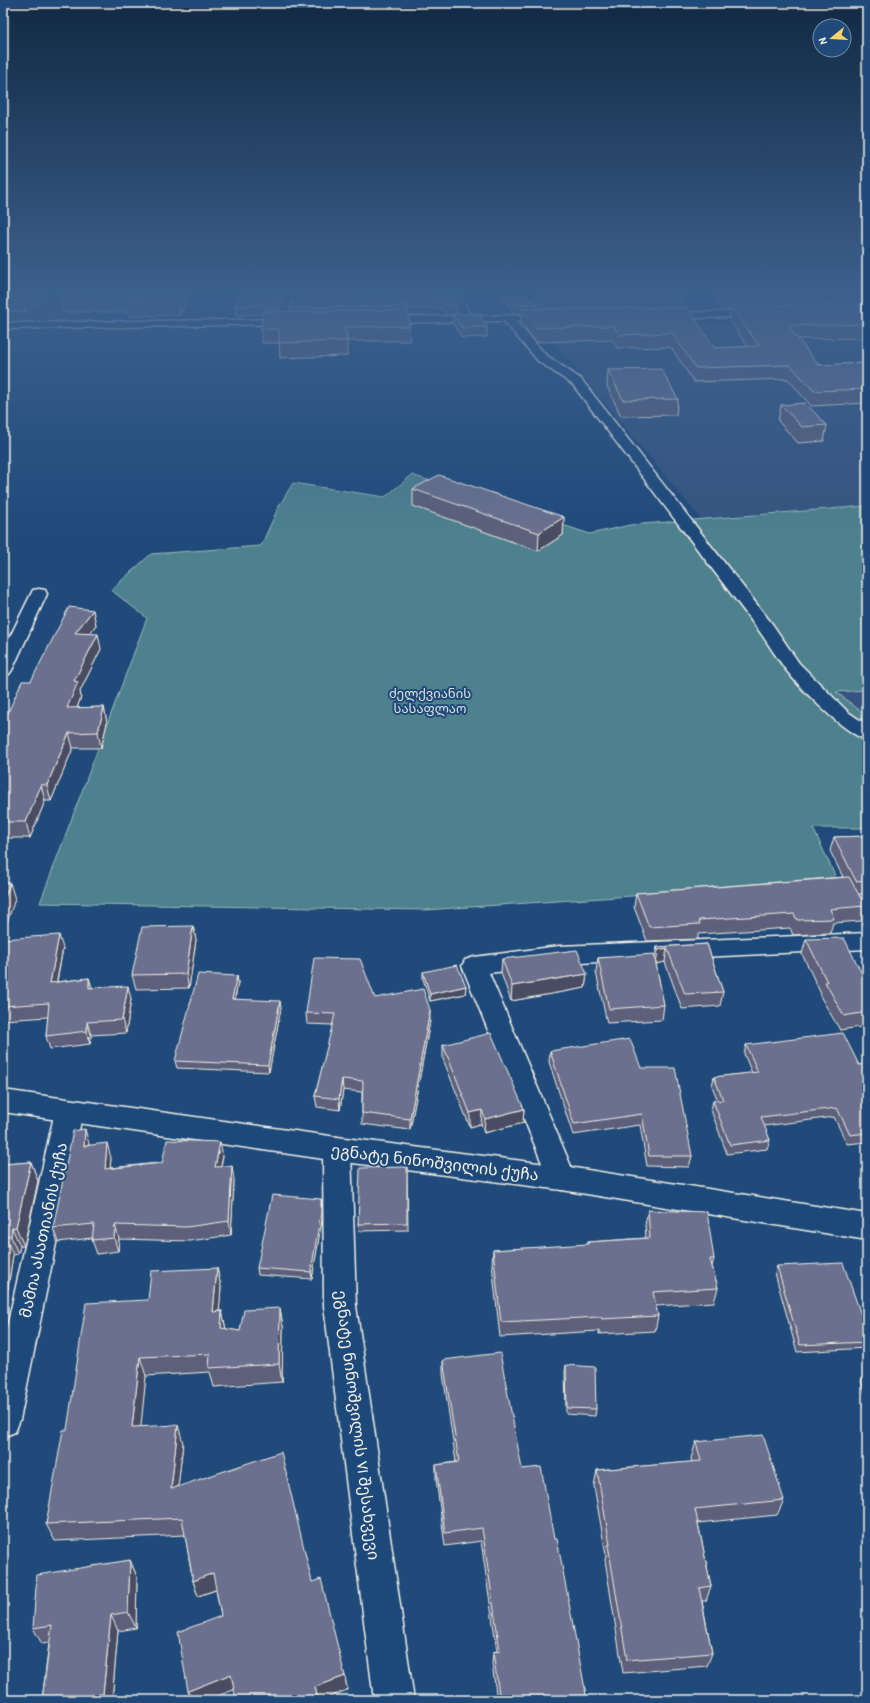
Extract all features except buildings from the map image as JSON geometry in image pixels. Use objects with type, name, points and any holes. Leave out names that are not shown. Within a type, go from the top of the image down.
[{"type":"street","points":[[566,374],[577,382],[767,629],[793,667],[842,716],[867,734]]},
{"type":"street","points":[[3,670],[39,594]]},
{"type":"street","points":[[562,1178],[474,966],[559,955],[867,941]]},
{"type":"street","name":"ეგნატე ნინოშვილის ქუჩა","points":[[3,1101],[337,1149],[562,1178],[867,1227]]},
{"type":"street","name":"მამია ასათიანის ქუჩა","points":[[3,1420],[69,1111]]},
{"type":"street","name":"ეგნატე ნინოშვილის VI შესახვევი","points":[[337,1149],[340,1306],[394,1700]]},
{"type":"shaded area","points":[[581,374],[867,374],[867,506],[700,518]]},
{"type":"shaded area","points":[[867,690],[867,716],[836,692]]},
{"type":"green space","name":"ძელქვიანის სასაფლაო","points":[[412,475],[590,534],[630,525],[867,506],[867,690],[836,692],[867,716],[867,828],[813,828],[838,882],[425,910],[40,903],[147,618],[111,590],[151,554],[261,546],[279,506],[293,483],[385,497]]}]
